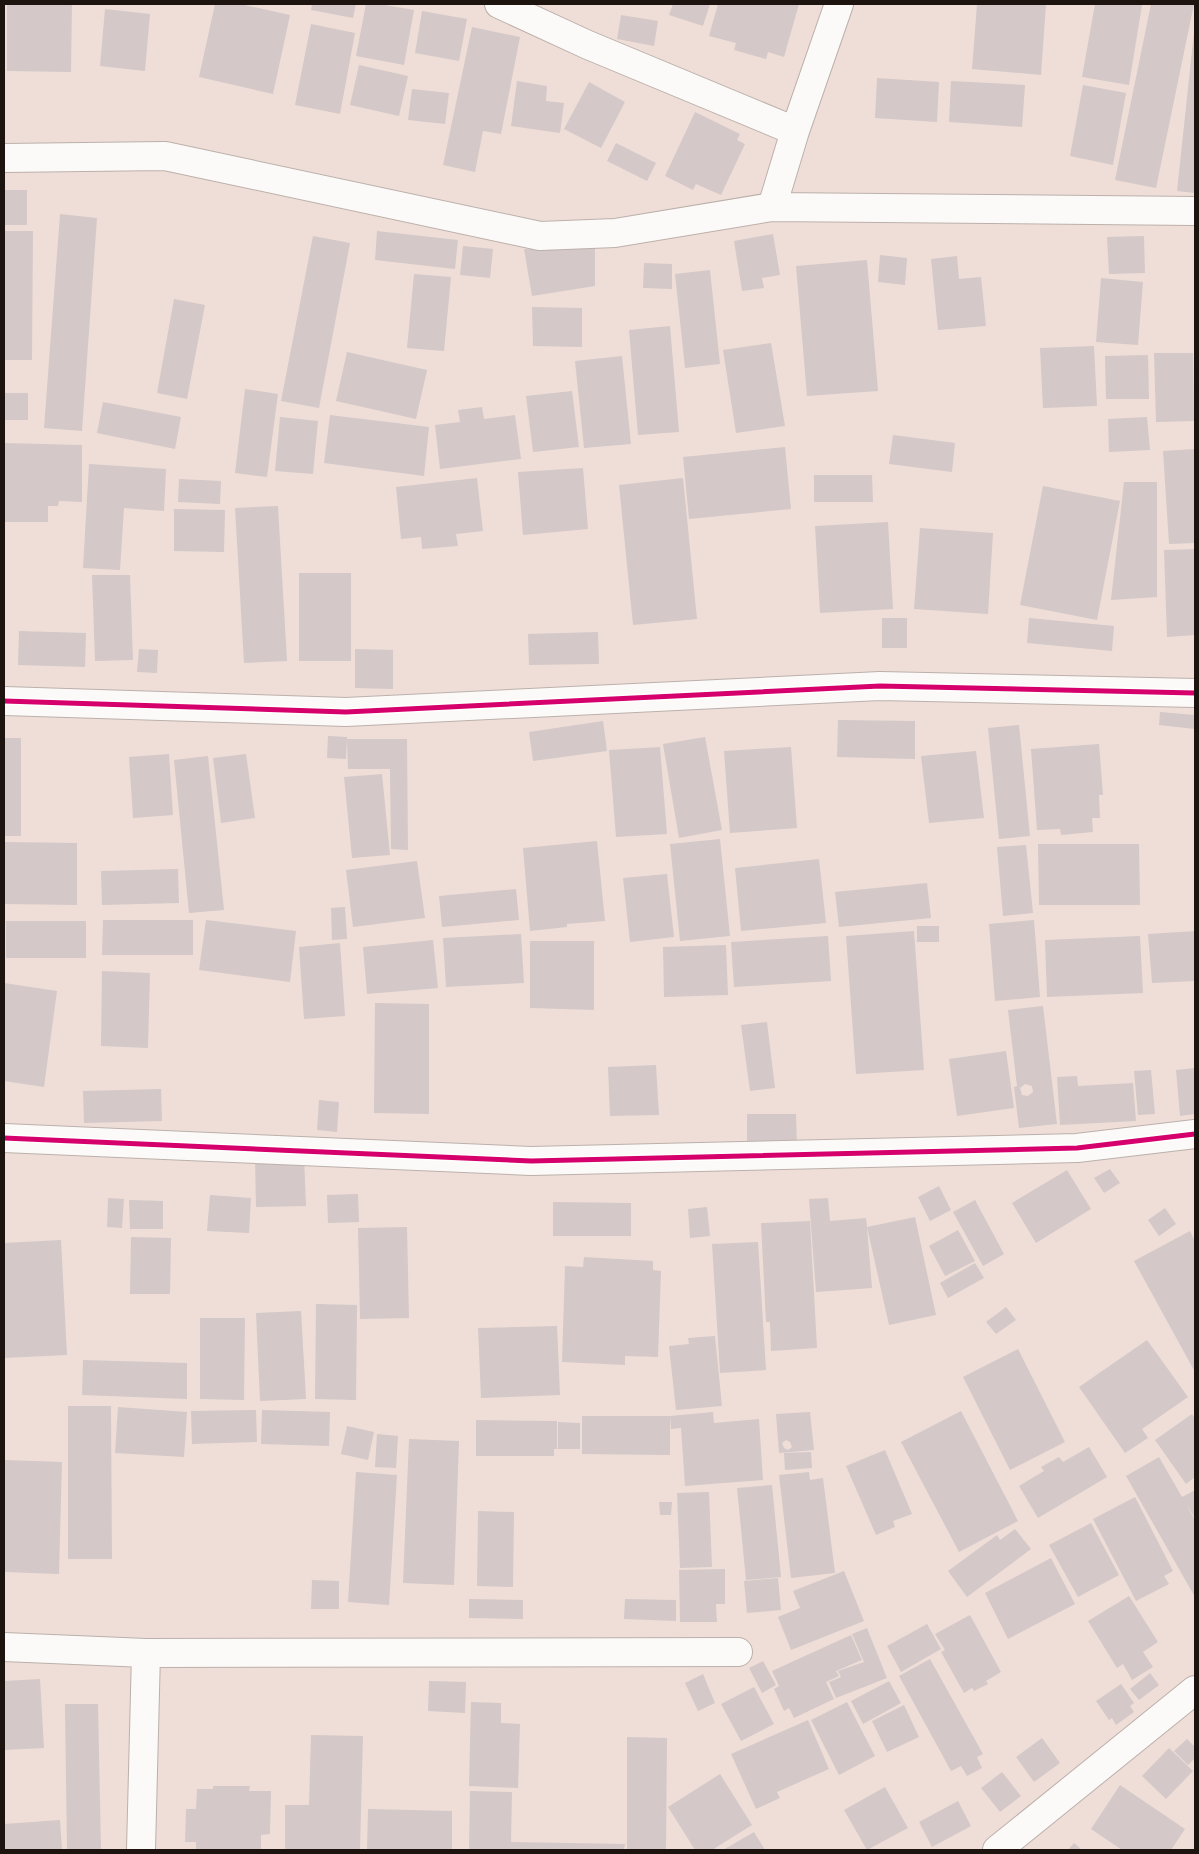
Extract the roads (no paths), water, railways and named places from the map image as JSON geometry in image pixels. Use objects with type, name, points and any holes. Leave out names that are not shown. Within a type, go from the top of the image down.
[{"type":"street","points":[[499,4],[588,45],[795,131]]},
{"type":"street","points":[[772,206],[795,131],[839,4]]},
{"type":"street","points":[[4,158],[165,156],[540,236],[615,233],[772,206],[1195,211]]},
{"type":"street","points":[[4,701],[346,712],[880,686],[1195,693]]},
{"type":"street","points":[[4,1138],[531,1161],[1076,1148],[1195,1134]]},
{"type":"street","points":[[4,1647],[146,1653],[738,1652]]},
{"type":"street","points":[[141,1850],[146,1653]]},
{"type":"street","points":[[997,1850],[1195,1690]]}]
